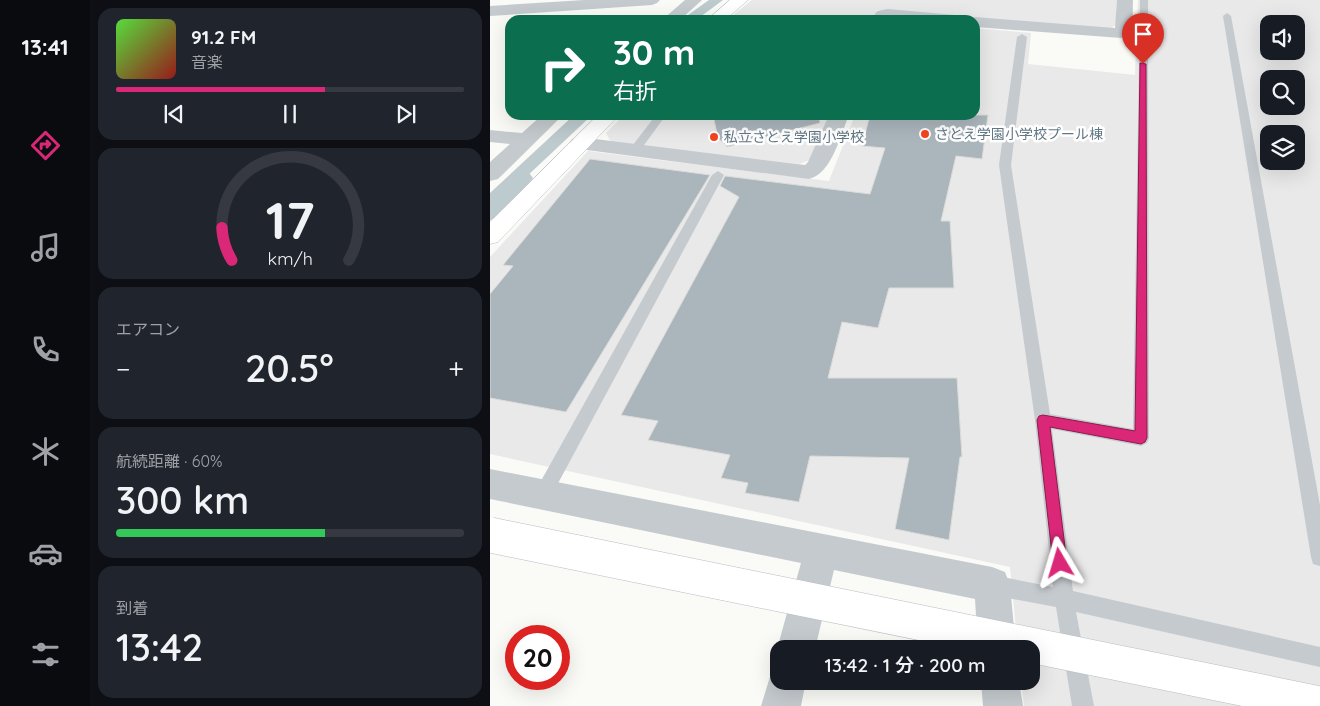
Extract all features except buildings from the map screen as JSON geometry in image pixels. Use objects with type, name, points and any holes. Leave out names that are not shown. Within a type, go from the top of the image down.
[{"type":"street","points":[[490,3],[493,0]]},
{"type":"street","points":[[490,11],[544,4],[652,0]]},
{"type":"street","points":[[676,15],[694,0]]},
{"type":"street","points":[[734,0],[740,0]]},
{"type":"street","points":[[721,15],[740,0]]},
{"type":"street","points":[[980,22],[1122,33],[1124,31],[1125,0]]},
{"type":"street","points":[[882,15],[899,15]]},
{"type":"street","points":[[490,174],[547,120]]},
{"type":"street","points":[[490,236],[603,120]]},
{"type":"street","points":[[579,143],[809,172],[817,166],[836,120]]},
{"type":"street","points":[[490,136],[526,139]]},
{"type":"street","points":[[490,484],[992,585],[997,640]]},
{"type":"street","points":[[490,535],[1320,704]]},
{"type":"street","points":[[798,640],[822,551]]},
{"type":"street","points":[[781,706],[785,690]]},
{"type":"street","points":[[1001,690],[1003,706]]},
{"type":"lane","points":[[1043,420],[1141,438],[1144,0]]},
{"type":"lane","points":[[1227,16],[1320,557]]},
{"type":"lane","points":[[1022,37],[1004,165],[1043,420],[1064,599],[1084,706]]},
{"type":"lane","points":[[635,150],[657,120]]},
{"type":"lane","points":[[543,494],[718,174]]},
{"type":"lane","points":[[992,585],[1064,599],[1320,657]]},
{"type":"shaded area","points":[[709,0],[723,0],[703,15],[688,15]]},
{"type":"shaded area","points":[[752,0],[1117,0],[1116,25],[1109,29],[980,18],[980,15],[938,15],[877,10],[874,15],[733,15]]},
{"type":"shaded area","points":[[1138,0],[1320,0],[1320,706],[1024,706],[1022,690],[1040,690],[1040,640],[1017,640],[1010,567],[490,454],[490,257],[588,151],[829,181],[853,120],[980,120],[980,28],[1031,33],[1028,64],[1135,75]]},
{"type":"shaded area","points":[[569,120],[587,120],[490,211],[490,193]]},
{"type":"shaded area","name":"私立さとえ学園小学校","points":[[619,120],[828,120],[810,160],[799,164],[611,142],[606,133]]},
{"type":"waterway","points":[[490,212],[521,178]]},
{"type":"place","name":"さとえ学園小学校プール棟","points":[[925,134]]},
{"type":"place","name":"私立さとえ学園小学校","points":[[714,137]]},
{"type":"route","points":[[1060,563],[1043,420],[1141,438],[1143,64]]}]
